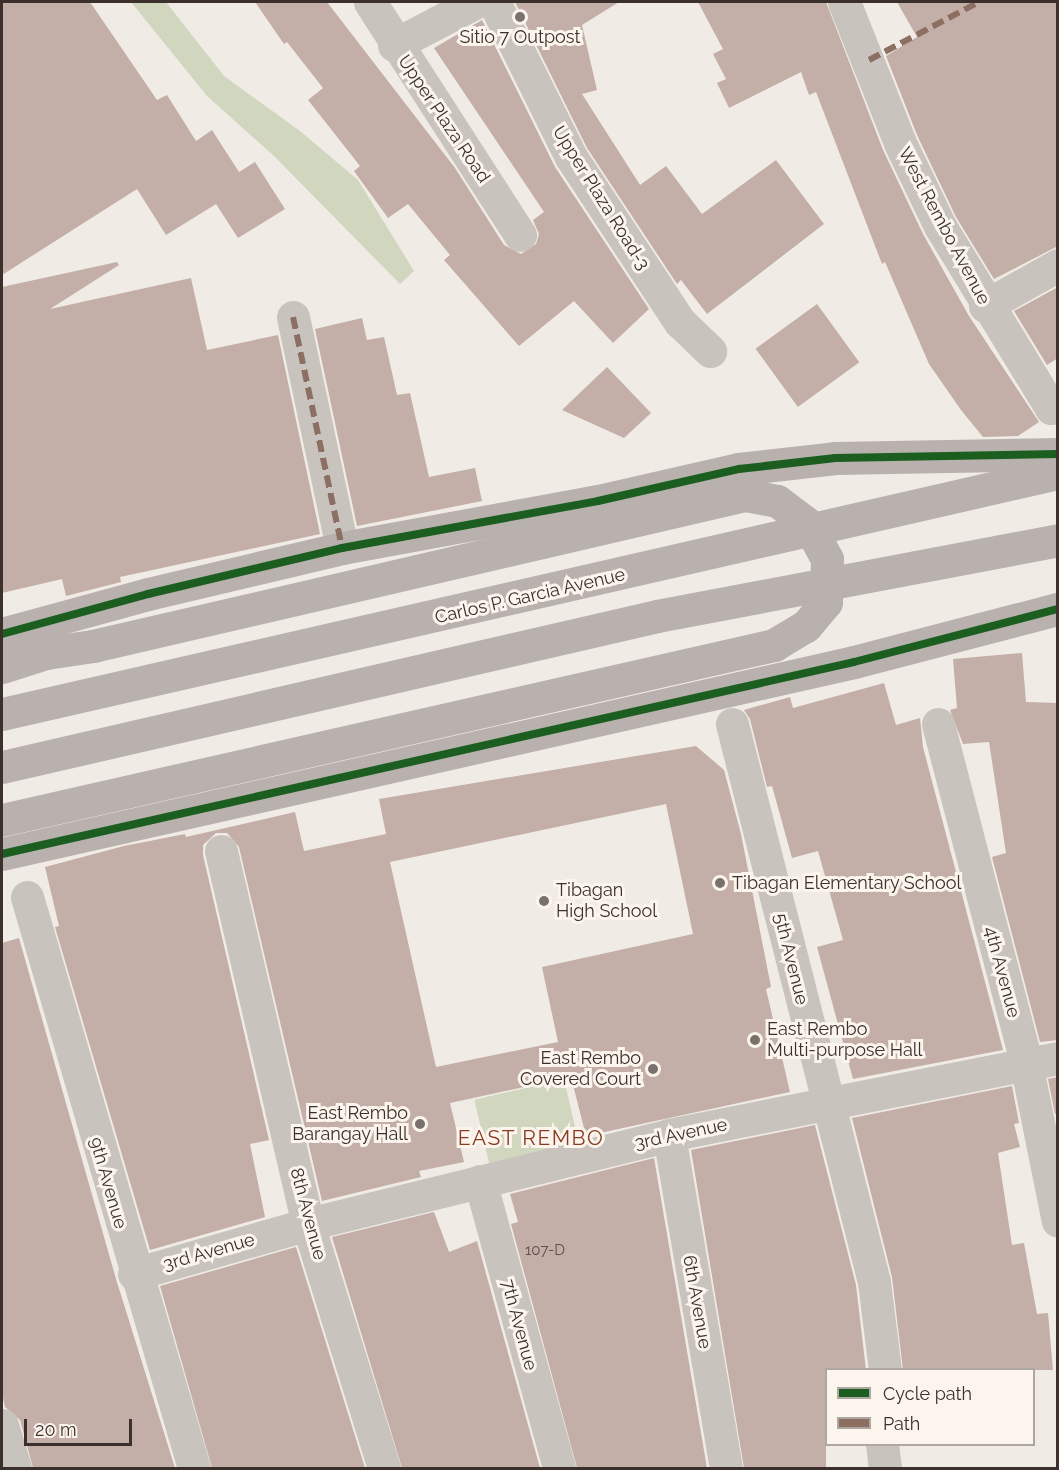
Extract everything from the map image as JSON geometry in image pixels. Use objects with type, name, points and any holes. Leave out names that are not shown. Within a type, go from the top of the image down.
[{"type":"main road","points":[[2,634],[148,594],[342,549],[598,501],[739,469],[835,458],[1058,454]]},
{"type":"main road","name":"Carlos P. Garcia Avenue","points":[[2,714],[1058,472]]},
{"type":"main road","points":[[2,667],[46,654],[93,646],[745,495],[777,501],[809,525],[827,560],[826,602],[806,626],[774,645],[2,820]]},
{"type":"main road","points":[[2,767],[657,616],[1058,540]]},
{"type":"main road","points":[[2,854],[854,662],[1058,609]]},
{"type":"main road","points":[[2,653],[46,654]]},
{"type":"street","name":"Upper Plaza Road","points":[[370,2],[394,45],[520,235]]},
{"type":"street","points":[[394,45],[476,2]]},
{"type":"street","name":"Upper Plaza Road-3","points":[[494,2],[571,156],[680,322],[710,351]]},
{"type":"street","name":"West Rembo Avenue","points":[[844,2],[900,143],[940,226],[985,306],[1054,407]]},
{"type":"street","points":[[985,306],[1058,265]]},
{"type":"street","points":[[293,317],[342,549]]},
{"type":"street","name":"5th Avenue","points":[[732,724],[874,1282],[885,1368]]},
{"type":"street","name":"4th Avenue","points":[[938,724],[1026,1063],[1058,1221]]},
{"type":"street","name":"8th Avenue","points":[[221,851],[308,1224],[384,1468]]},
{"type":"street","name":"9th Avenue","points":[[27,897],[134,1274],[194,1468]]},
{"type":"street","name":"3rd Avenue","points":[[134,1274],[308,1224],[669,1135],[829,1106],[1058,1058]]},
{"type":"street","name":"6th Avenue","points":[[669,1135],[726,1468]]},
{"type":"street","name":"7th Avenue","points":[[480,1181],[559,1468]]},
{"type":"street","points":[[2,1425],[15,1468]]},
{"type":"street","points":[[882,1446],[885,1468]]},
{"type":"green space","points":[[131,2],[166,2],[224,76],[300,131],[358,180],[414,271],[400,284],[274,156],[207,96]]},
{"type":"green space","points":[[564,1079],[580,1150],[491,1171],[474,1100]]},
{"type":"building","points":[[2,2],[90,2],[157,100],[167,95],[196,141],[212,130],[239,172],[255,162],[285,209],[238,238],[216,204],[166,235],[137,189],[2,275]]},
{"type":"building","points":[[255,2],[327,2],[455,168],[504,245],[521,254],[536,244],[539,234],[533,220],[544,212],[434,48],[482,20],[555,167],[649,309],[613,343],[574,301],[519,346],[444,260],[450,255],[408,204],[388,218],[354,171],[360,166],[308,100],[323,88],[287,42],[284,44]]},
{"type":"building","points":[[515,2],[619,2],[582,25],[597,90],[582,94],[640,185],[666,166],[702,214],[776,160],[824,224],[707,314],[681,280],[677,284],[587,148]]},
{"type":"building","points":[[698,2],[826,2],[883,150],[923,234],[969,316],[1039,422],[1018,436],[983,437],[961,410],[929,364],[885,262],[882,264],[816,92],[809,95],[801,72],[729,108],[717,83],[726,79],[713,54],[723,49]]},
{"type":"building","points":[[897,2],[1058,2],[1058,246],[994,279],[956,217],[917,135],[886,56],[917,37]]},
{"type":"building","points":[[117,262],[119,265],[50,309],[191,278],[207,350],[278,335],[320,534],[120,577],[121,582],[66,596],[62,579],[2,593],[2,287]]},
{"type":"building","points":[[1058,287],[1058,358],[1047,365],[1014,311]]},
{"type":"building","points":[[817,304],[859,362],[798,407],[756,349]]},
{"type":"building","points":[[362,318],[367,340],[384,337],[397,395],[410,393],[429,477],[475,468],[482,501],[357,526],[315,329]]},
{"type":"building","points":[[607,367],[651,413],[624,438],[562,410]]},
{"type":"building","points":[[1022,653],[1026,702],[1058,703],[1058,1040],[1040,1042],[992,857],[1006,853],[989,742],[963,744],[950,710],[957,708],[953,659]]},
{"type":"building","points":[[884,683],[896,725],[920,718],[923,747],[1003,1050],[853,1079],[817,947],[843,940],[818,851],[792,858],[772,786],[767,787],[750,719],[744,710],[790,697],[793,708]]},
{"type":"building","points":[[696,746],[724,770],[741,834],[771,987],[766,989],[790,1092],[586,1136],[571,1077],[450,1103],[464,1162],[419,1171],[421,1177],[322,1201],[239,847],[227,833],[216,833],[203,845],[203,855],[269,1140],[250,1144],[265,1217],[150,1250],[55,927],[59,926],[45,867],[124,846],[185,834],[186,837],[295,812],[304,851],[386,834],[379,799]],"holes":[[[666,804],[693,934],[542,967],[558,1042],[436,1067],[390,862]]]},
{"type":"building","points":[[19,938],[116,1279],[175,1468],[33,1468],[20,1420],[5,1407],[2,1393],[2,943]]},
{"type":"building","points":[[1058,1077],[1058,1113],[1055,1114],[1048,1079]]},
{"type":"building","points":[[1012,1086],[1019,1123],[1014,1124],[1020,1147],[998,1153],[1012,1245],[1024,1243],[1037,1314],[1048,1313],[1053,1370],[903,1368],[892,1277],[852,1118]]},
{"type":"building","points":[[815,1125],[856,1285],[866,1368],[825,1368],[826,1468],[744,1468],[691,1150]]},
{"type":"building","points":[[654,1158],[707,1468],[577,1468],[511,1224],[518,1222],[510,1194]]},
{"type":"building","points":[[434,1212],[449,1252],[477,1241],[540,1468],[402,1468],[332,1237]]},
{"type":"building","points":[[296,1247],[365,1468],[212,1468],[160,1286]]},
{"type":"marked path","points":[[869,60],[979,2]]},
{"type":"marked path","points":[[293,317],[342,548]]},
{"type":"cycle path","points":[[2,634],[148,594],[342,548],[598,501],[739,469],[835,458],[1058,454]]},
{"type":"cycle path","points":[[2,854],[854,662],[1058,609]]},
{"type":"place","name":"Sitio 7 Outpost","points":[[520,17]]},
{"type":"place","name":"Tibagan Elementary School","points":[[720,883]]},
{"type":"place","name":"Tibagan High School","points":[[544,901]]},
{"type":"place","name":"East Rembo Multi-purpose Hall","points":[[755,1040]]},
{"type":"place","name":"East Rembo Covered Court","points":[[653,1069]]},
{"type":"place","name":"East Rembo Barangay Hall","points":[[420,1124]]},
{"type":"district","name":"EAST REMBO","points":[[531,1138]]}]
